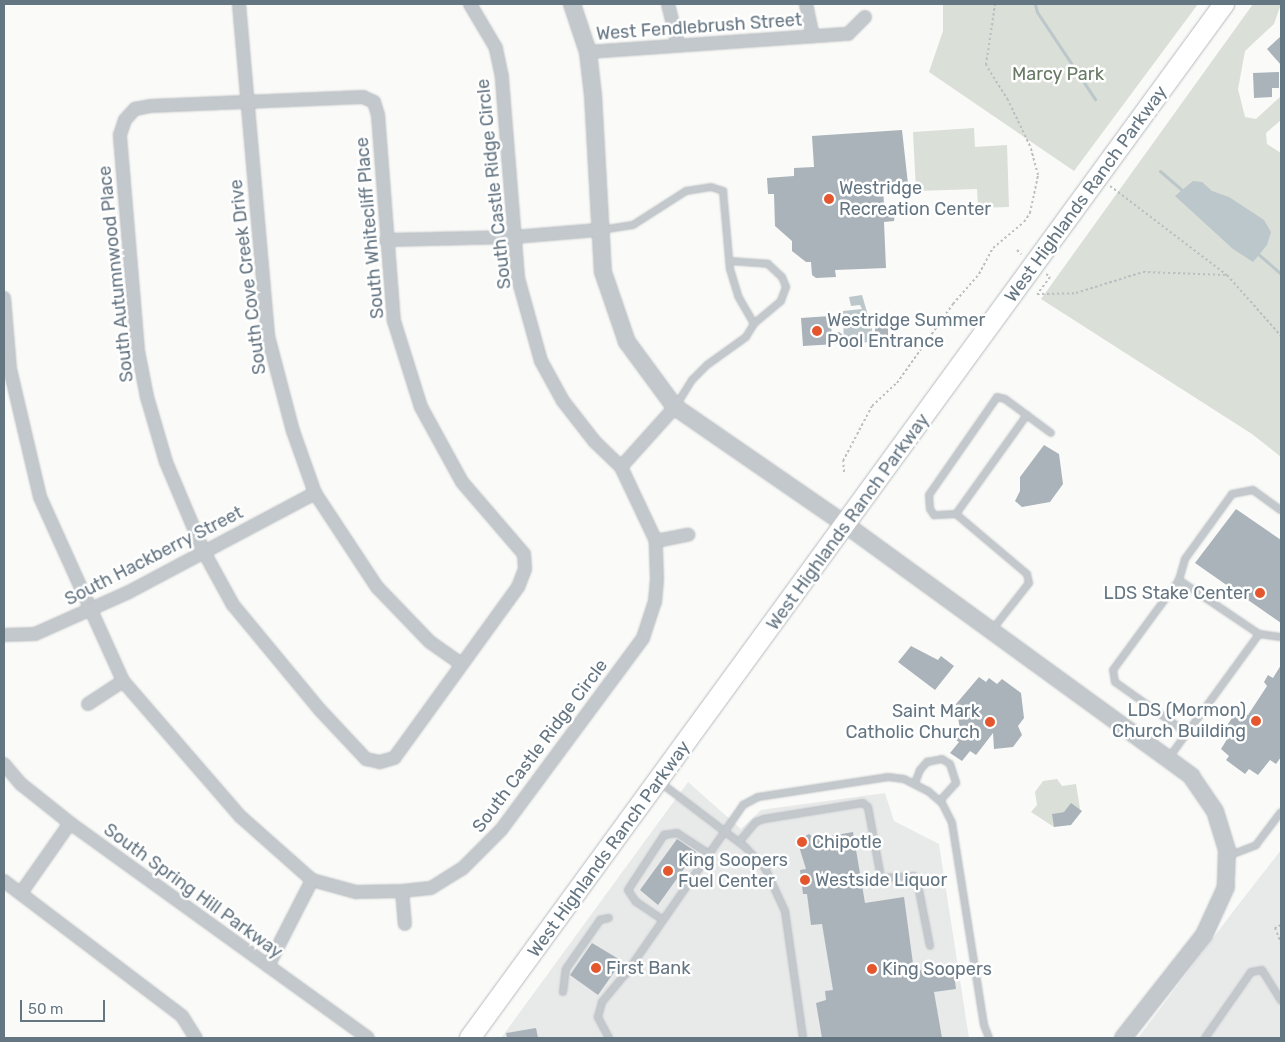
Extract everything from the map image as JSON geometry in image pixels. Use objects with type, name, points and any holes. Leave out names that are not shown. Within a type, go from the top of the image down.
[{"type":"main road","name":"West Highlands Ranch Parkway","points":[[470,1038],[846,525],[1224,4]]},
{"type":"street","name":"South Cove Creek Drive","points":[[239,4],[246,102],[268,336],[278,384],[315,493],[377,587],[430,642],[461,664]]},
{"type":"street","name":"South Castle Ridge Circle","points":[[4,298],[10,369],[40,497],[124,680],[241,818],[312,880],[356,892],[402,891],[431,888],[462,869],[501,830],[643,638],[655,602],[656,541],[621,467],[595,442],[563,401],[541,361],[518,278],[502,77],[496,48],[470,4]]},
{"type":"street","points":[[572,4],[588,52],[598,230],[603,272],[628,342],[675,407],[846,525],[1191,776],[1214,810],[1227,856],[1226,887],[1204,935],[1123,1038]]},
{"type":"street","points":[[668,4],[678,44]]},
{"type":"street","points":[[806,4],[813,36]]},
{"type":"street","name":"West Fendlebrush Street","points":[[588,52],[678,44],[848,34],[865,17]]},
{"type":"street","name":"South Whitecliff Place","points":[[246,102],[364,97],[374,102],[378,115],[386,240],[394,321],[421,407],[462,482],[524,554],[526,569],[518,587],[461,664]]},
{"type":"street","name":"South Autumnwood Place","points":[[246,102],[135,109],[125,120],[120,135],[138,350],[147,397],[166,462],[204,552],[233,605],[266,649],[366,759],[380,762],[394,758],[461,664]]},
{"type":"street","points":[[386,240],[514,237],[598,230]]},
{"type":"street","points":[[621,467],[675,407]]},
{"type":"street","name":"South Hackberry Street","points":[[4,636],[35,634],[90,609],[204,552],[315,493]]},
{"type":"street","points":[[656,541],[688,535]]},
{"type":"street","points":[[88,704],[124,680]]},
{"type":"street","name":"South Spring Hill Parkway","points":[[4,764],[21,784],[70,823],[368,1038]]},
{"type":"street","points":[[21,893],[70,823]]},
{"type":"street","points":[[268,966],[312,880]]},
{"type":"street","points":[[4,881],[182,1016],[196,1038]]},
{"type":"street","points":[[402,891],[405,924]]},
{"type":"lane","points":[[598,230],[633,225],[686,191],[711,187],[723,191],[726,204],[729,261],[738,296],[754,324]]},
{"type":"lane","points":[[675,407],[692,380],[707,365],[746,337],[754,324],[781,301],[786,287],[782,277],[768,264],[729,261]]},
{"type":"lane","points":[[991,631],[1029,579],[1027,574],[956,514],[934,515],[930,509],[929,495],[994,400],[1001,397],[1052,433]]},
{"type":"lane","points":[[956,514],[1027,415]]},
{"type":"lane","points":[[1187,733],[1115,682],[1111,675],[1179,580],[1185,559],[1232,494],[1254,490],[1281,510]]},
{"type":"lane","points":[[1179,580],[1259,634],[1281,636]]},
{"type":"lane","points":[[1168,759],[1259,634]]},
{"type":"lane","points":[[915,783],[920,770],[927,762],[942,759],[950,764],[956,783],[940,801]]},
{"type":"lane","points":[[609,1038],[598,1017],[600,1006],[743,806],[758,797],[888,777],[915,783],[940,801],[954,829],[984,1026],[989,1038]]},
{"type":"lane","points":[[658,781],[739,842],[765,868],[785,911],[803,1038]]},
{"type":"lane","points":[[739,842],[756,822],[764,819],[863,803],[868,807],[881,878],[914,876],[917,880],[930,946]]},
{"type":"lane","points":[[1227,856],[1256,845],[1281,812]]},
{"type":"lane","points":[[663,920],[636,902],[628,890],[664,835],[677,833],[709,854]]},
{"type":"lane","points":[[563,992],[566,969],[600,920],[609,918]]},
{"type":"lane","points":[[1204,1038],[1251,972],[1262,970],[1281,1001]]},
{"type":"path","points":[[844,472],[843,461],[872,406],[897,383],[953,304],[979,274],[993,248],[1024,222],[1030,212],[1038,175],[1030,146],[1008,100],[986,65],[995,4]]},
{"type":"path","points":[[1098,178],[1227,275],[1281,336]]},
{"type":"path","points":[[1043,295],[1076,293],[1143,272],[1227,275]]},
{"type":"path","points":[[1281,925],[1275,928],[1281,943]]},
{"type":"shaded area","points":[[1193,181],[1202,182],[1212,191],[1229,197],[1264,220],[1271,232],[1267,245],[1253,262],[1233,249],[1175,196]]},
{"type":"shaded area","points":[[862,295],[872,329],[870,341],[857,345],[855,350],[844,347],[843,311],[862,309],[860,305],[851,306],[849,297]]},
{"type":"shaded area","points":[[688,782],[741,829],[761,810],[885,793],[894,821],[939,844],[969,1038],[501,1038]]},
{"type":"shaded area","points":[[1281,850],[1281,1038],[1138,1038],[1235,909]]},
{"type":"green space","name":"Marcy Park","points":[[943,4],[1198,4],[1074,171],[929,72],[943,31]]},
{"type":"green space","points":[[1253,4],[1281,4],[1274,24],[1245,51],[1238,89],[1245,117],[1256,119],[1281,96],[1281,120],[1266,133],[1267,144],[1281,153],[1281,457],[1252,434],[1041,299]]},
{"type":"green space","points":[[974,128],[975,147],[1007,145],[1009,207],[978,208],[977,189],[916,191],[913,132]]},
{"type":"green space","points":[[1057,779],[1062,786],[1076,784],[1080,809],[1053,814],[1054,827],[1031,812],[1037,805],[1035,792],[1043,781]]},
{"type":"building","points":[[1281,36],[1281,65],[1267,49]]},
{"type":"building","points":[[1279,72],[1279,88],[1272,88],[1272,97],[1254,98],[1253,73]]},
{"type":"building","name":"Westridge Recreation Center","points":[[902,130],[908,184],[883,187],[884,205],[893,205],[895,213],[894,221],[884,222],[886,268],[835,270],[836,277],[816,278],[812,275],[811,262],[806,262],[792,251],[792,241],[775,226],[774,194],[768,194],[767,178],[794,176],[794,168],[814,167],[812,136]]},
{"type":"building","name":"Westridge Summer Pool Entrance","points":[[830,316],[832,335],[839,332],[843,335],[843,340],[836,344],[803,346],[801,318]]},
{"type":"building","points":[[875,318],[888,318],[888,337],[875,337]]},
{"type":"building","points":[[1044,445],[1059,454],[1063,484],[1050,502],[1022,507],[1015,501],[1020,491],[1020,477]]},
{"type":"building","name":"LDS Stake Center","points":[[1236,509],[1281,540],[1281,623],[1195,563]]},
{"type":"building","points":[[911,646],[938,660],[941,656],[954,666],[935,690],[898,662]]},
{"type":"building","name":"LDS (Mormon) Church Building","points":[[1281,665],[1281,757],[1276,764],[1270,760],[1258,775],[1249,769],[1245,774],[1226,760],[1229,756],[1221,749],[1232,731],[1226,727],[1238,709],[1248,715],[1267,686],[1264,682],[1268,675],[1273,678]]},
{"type":"building","name":"Saint Mark Catholic Church","points":[[979,677],[986,682],[989,678],[997,684],[1002,679],[1021,693],[1024,718],[1018,726],[1022,735],[1013,747],[994,749],[993,733],[976,755],[970,751],[962,761],[950,753],[959,742],[953,738],[960,730],[956,704]]},
{"type":"building","points":[[1071,803],[1082,811],[1071,825],[1054,827],[1052,814],[1064,812]]},
{"type":"building","name":"King Soopers","points":[[853,832],[865,903],[904,897],[914,971],[953,966],[956,989],[934,992],[942,1038],[822,1038],[816,1003],[826,1000],[825,991],[833,990],[822,924],[811,925],[807,894],[803,894],[800,870],[806,869],[797,840],[809,834],[815,839]]},
{"type":"building","name":"King Soopers Fuel Center","points":[[677,839],[696,852],[658,905],[640,890]]},
{"type":"building","name":"First Bank","points":[[592,943],[622,961],[598,995],[570,975]]},
{"type":"building","points":[[536,1028],[538,1038],[507,1038],[506,1033]]},
{"type":"waterway","points":[[1035,4],[1037,12],[1095,99]]},
{"type":"waterway","points":[[1160,171],[1183,191]]},
{"type":"waterway","points":[[1257,253],[1281,274]]},
{"type":"place","name":"Westridge Recreation Center","points":[[829,199]]},
{"type":"place","name":"Westridge Summer Pool Entrance","points":[[817,331]]},
{"type":"place","name":"LDS Stake Center","points":[[1260,593]]},
{"type":"place","name":"LDS (Mormon) Church Building","points":[[1256,721]]},
{"type":"place","name":"Saint Mark Catholic Church","points":[[990,722]]},
{"type":"place","name":"Chipotle","points":[[802,842]]},
{"type":"place","name":"King Soopers Fuel Center","points":[[668,871]]},
{"type":"place","name":"Westside Liquor","points":[[805,880]]},
{"type":"place","name":"First Bank","points":[[596,968]]},
{"type":"place","name":"King Soopers","points":[[872,969]]}]
